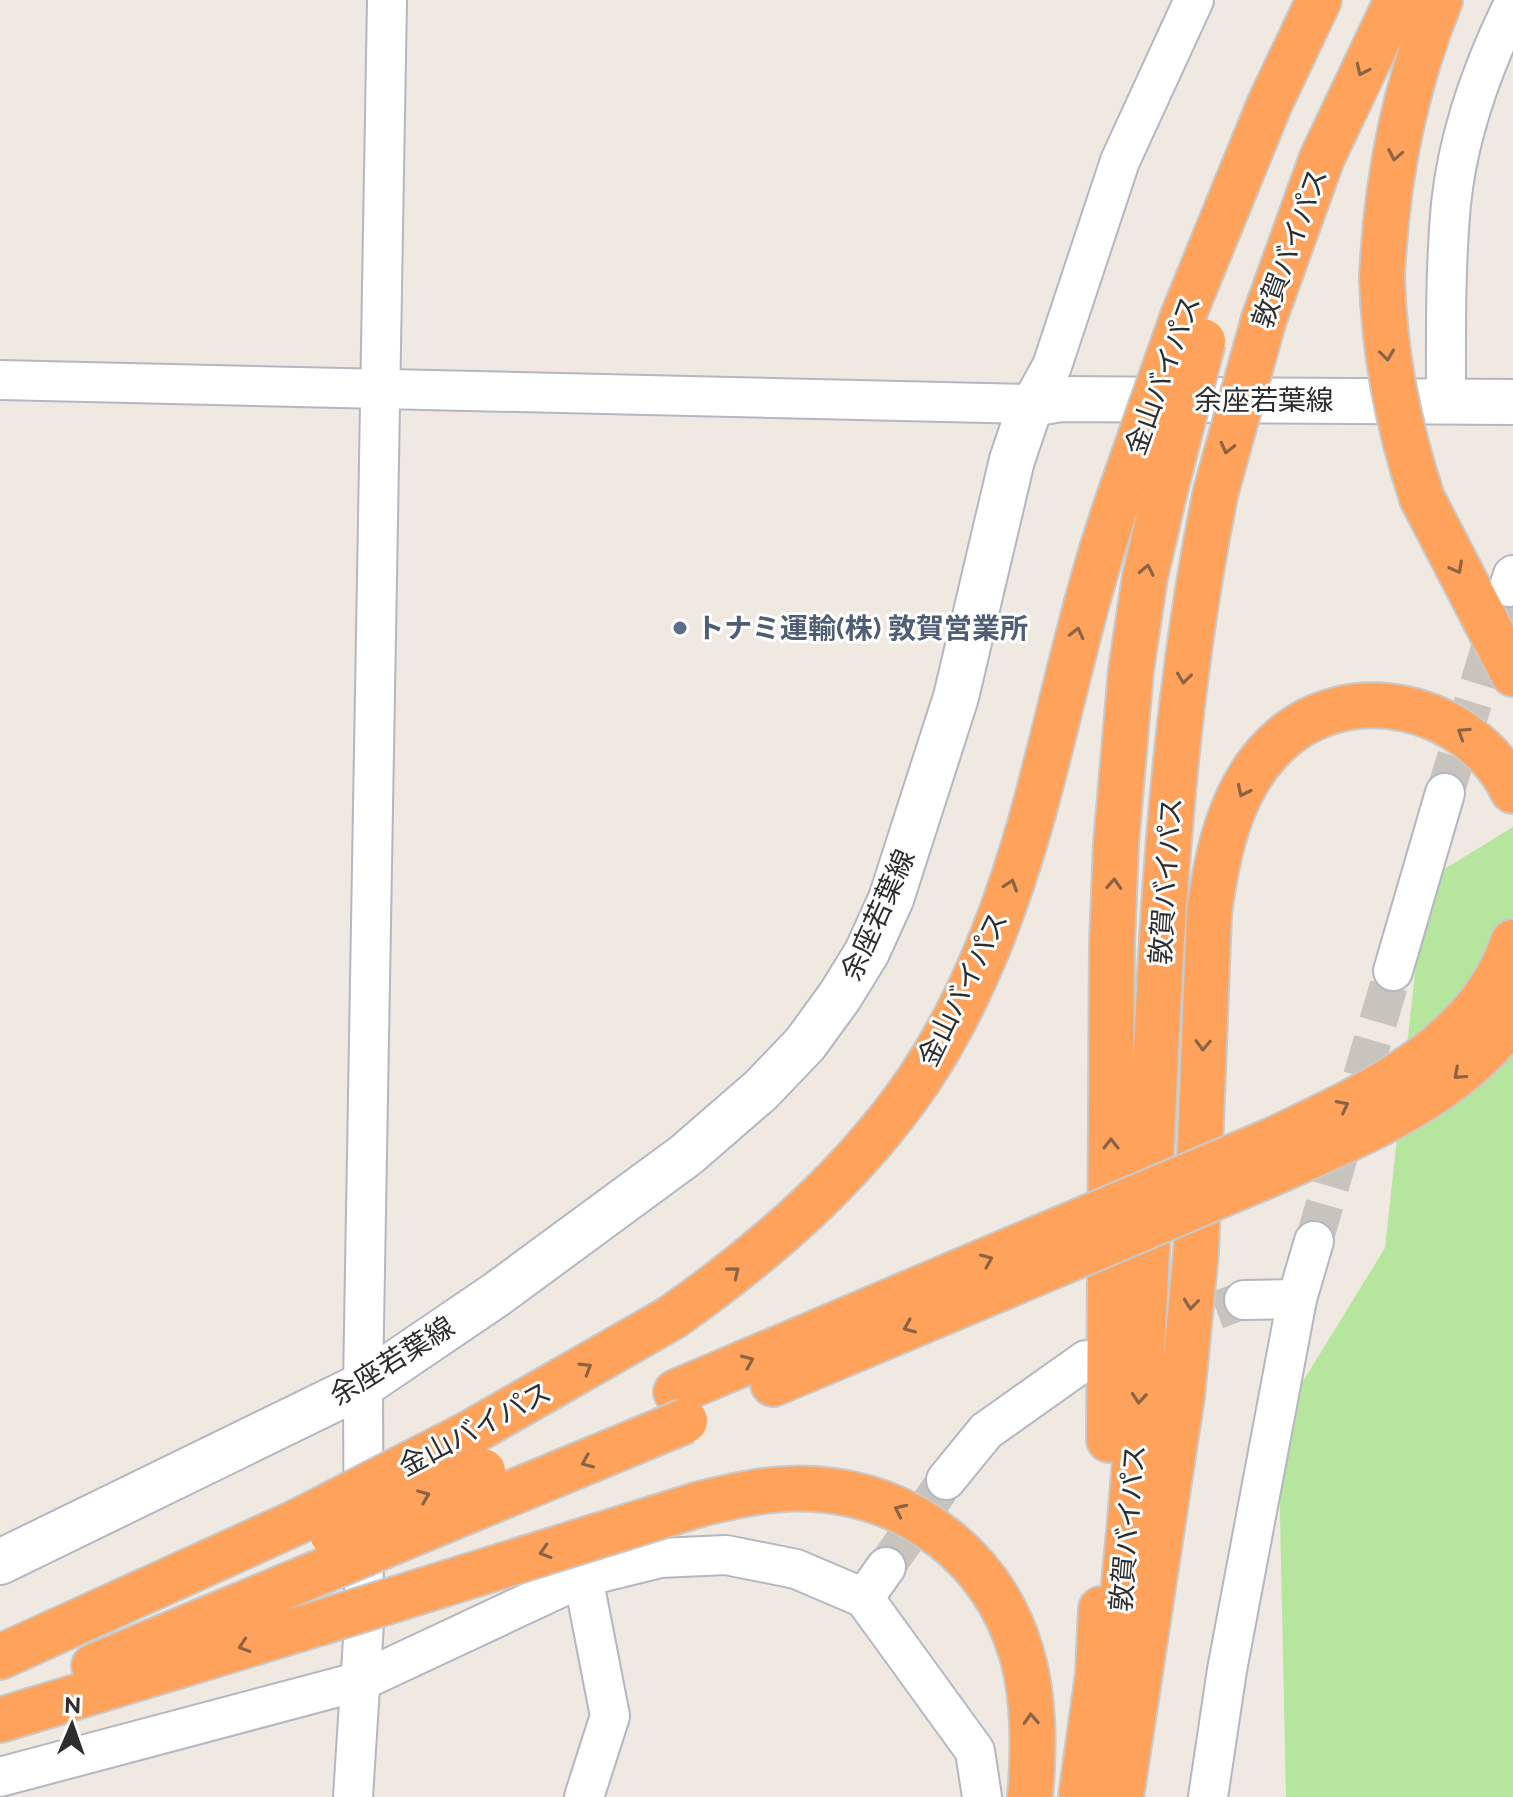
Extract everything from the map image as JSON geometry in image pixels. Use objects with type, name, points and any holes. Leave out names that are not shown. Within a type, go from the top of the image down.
[{"type":"highway","name":"金山バイパス","points":[[1196,317],[1270,103],[1319,0]]},
{"type":"highway","name":"敦賀バイパス","points":[[1081,1797],[1098,1674],[1110,1422],[1112,943],[1116,844],[1131,670],[1145,577],[1144,490],[1196,317],[1338,0]]},
{"type":"highway","name":"敦賀バイパス","points":[[1096,1797],[1120,1624],[1140,1388],[1166,856],[1198,580],[1216,491],[1264,319],[1322,158],[1397,0]]},
{"type":"highway","points":[[1440,0],[1426,34],[1396,147],[1388,193],[1382,278],[1386,352],[1405,446],[1422,498],[1513,674]]},
{"type":"highway","name":"金山バイパス","points":[[301,1549],[470,1433],[671,1318],[768,1245],[830,1187],[878,1133],[918,1080],[952,1025],[983,961],[1031,820],[1099,552],[1144,490]]},
{"type":"highway","points":[[1121,1797],[1182,1396],[1196,1252],[1209,913],[1216,860],[1231,815],[1250,776],[1274,745],[1303,723],[1339,710],[1378,705],[1416,710],[1448,723],[1476,741],[1502,769],[1513,791]]},
{"type":"highway","points":[[1273,1156],[1435,1048],[1469,1017],[1493,985],[1513,942]]},
{"type":"highway","points":[[1273,1156],[1385,1121],[1448,1084],[1481,1054],[1513,1018]]},
{"type":"highway","name":"金山バイパス","points":[[0,1703],[301,1549],[680,1406],[1273,1156]]},
{"type":"highway","points":[[0,1720],[700,1504],[740,1494],[814,1489],[852,1494],[914,1516],[968,1558],[990,1586],[1008,1617],[1021,1652],[1029,1689],[1032,1727],[1030,1797]]},
{"type":"highway","points":[[0,1658],[166,1603],[301,1549]]},
{"type":"main road","name":"余座若葉線","points":[[0,1562],[363,1385],[497,1294],[686,1155],[761,1090],[805,1044],[867,952],[891,899],[956,697],[1012,460],[1031,404],[1061,399],[1513,402]]},
{"type":"street","points":[[353,1797],[364,1624],[363,1385],[387,0]]},
{"type":"street","points":[[0,380],[1031,404],[1052,366],[1120,161],[1194,0]]},
{"type":"street","points":[[1446,401],[1451,202],[1464,134],[1513,5]]},
{"type":"street","points":[[1393,971],[1445,793]]},
{"type":"street","points":[[1208,1797],[1227,1670],[1297,1299],[1314,1241]]},
{"type":"street","points":[[1244,1300],[1297,1299]]},
{"type":"street","points":[[946,1480],[986,1431],[1086,1360]]},
{"type":"street","points":[[0,1777],[361,1681],[583,1577],[660,1558],[726,1555],[796,1569],[864,1598],[975,1751],[982,1797]]},
{"type":"street","points":[[864,1598],[886,1567]]},
{"type":"street","points":[[583,1577],[610,1716],[584,1797]]},
{"type":"green space","points":[[1513,827],[1513,1797],[1286,1797],[1278,1422],[1385,1248],[1425,881]]},
{"type":"tunnel","points":[[1445,793],[1509,587]]},
{"type":"tunnel","points":[[1314,1241],[1393,971]]},
{"type":"tunnel","points":[[1163,1330],[1244,1300]]},
{"type":"tunnel","points":[[886,1567],[946,1480]]},
{"type":"place","name":"トナミ運輸(株) 敦賀営業所","points":[[680,628]]}]
